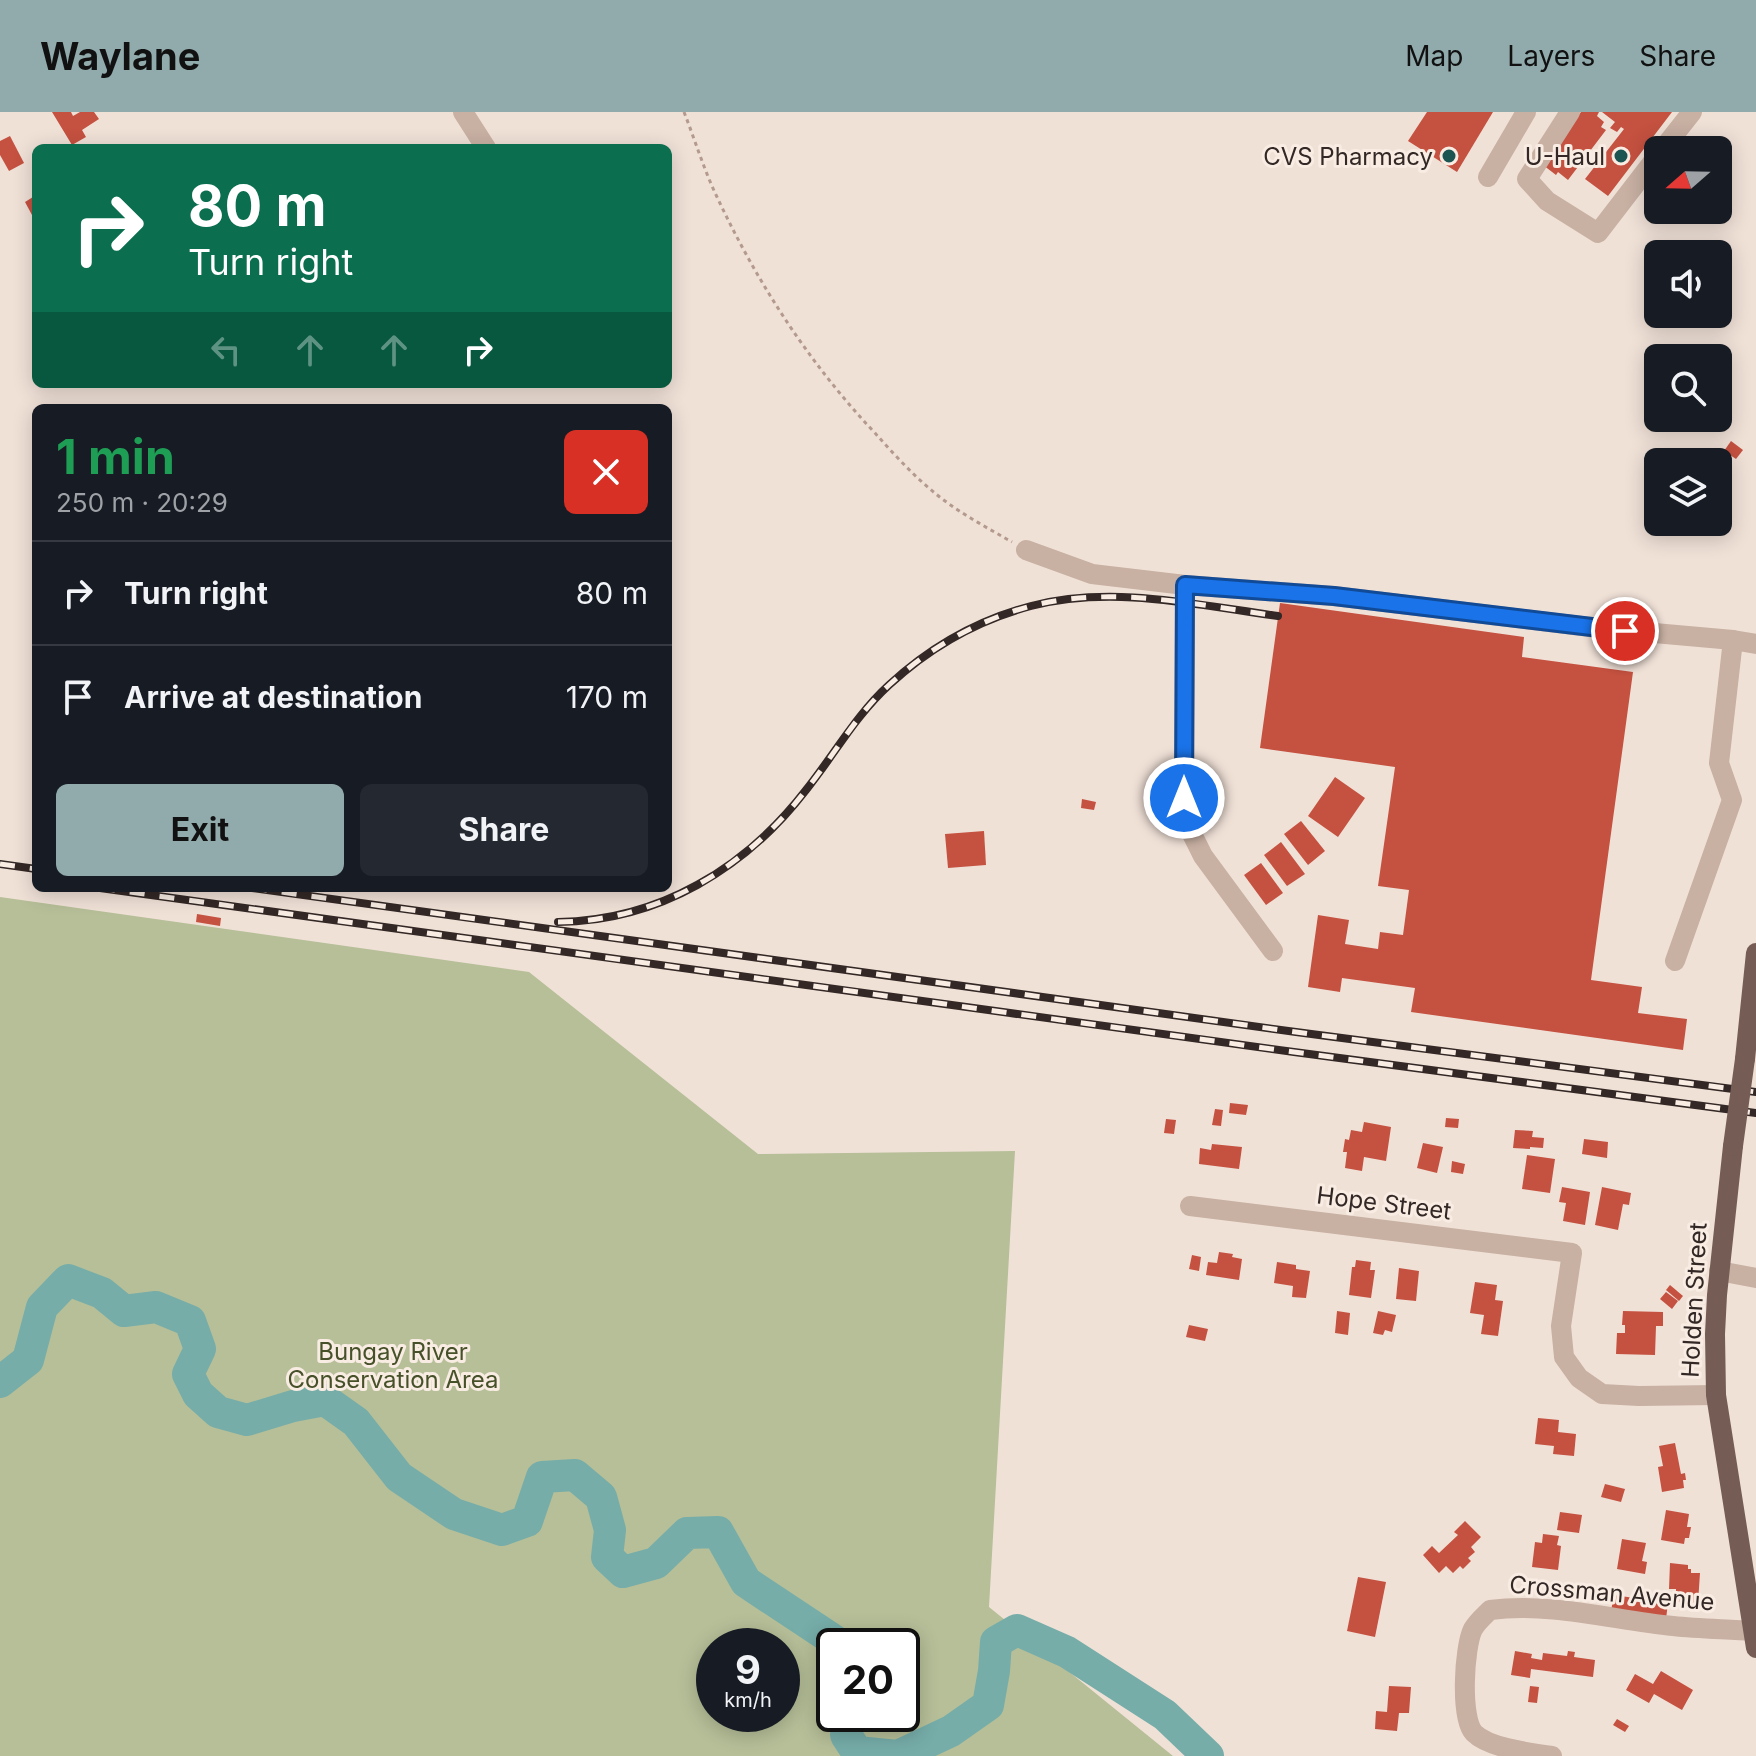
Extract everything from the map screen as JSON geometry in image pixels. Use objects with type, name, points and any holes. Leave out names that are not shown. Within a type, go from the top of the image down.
[{"type":"main road","name":"Holden Street","points":[[1755,1640],[1747,1534],[1716,1395],[1715,1334],[1719,1271],[1756,953]]},
{"type":"street","points":[[463,112],[483,144]]},
{"type":"street","points":[[1488,177],[1526,112]]},
{"type":"street","points":[[1570,112],[1527,179],[1547,201],[1598,233],[1644,173]]},
{"type":"street","points":[[1673,136],[1692,112]]},
{"type":"street","points":[[1026,550],[1092,574],[1185,585],[1334,596],[1756,644]]},
{"type":"street","points":[[1185,585],[1184,798],[1190,830],[1203,856],[1273,951]]},
{"type":"street","points":[[1675,961],[1732,800],[1719,763],[1733,640]]},
{"type":"street","name":"Hope Street","points":[[1190,1206],[1572,1253],[1561,1326],[1564,1357],[1579,1378],[1602,1394],[1716,1395]]},
{"type":"street","points":[[1719,1271],[1756,1278]]},
{"type":"street","name":"Crossman Avenue","points":[[1552,1756],[1491,1743],[1473,1732],[1466,1714],[1466,1650],[1474,1628],[1490,1610],[1508,1607],[1586,1613],[1755,1640]]},
{"type":"path","points":[[684,112],[716,194],[756,274],[801,344],[841,397],[931,490],[1026,550]]},
{"type":"green space","name":"Bungay River Conservation Area","points":[[0,897],[529,972],[758,1154],[1015,1151],[989,1607],[1173,1756],[0,1756]]},
{"type":"building","points":[[52,112],[71,112],[73,116],[80,112],[94,112],[99,119],[82,130],[86,137],[71,144]]},
{"type":"building","name":"CVS Pharmacy","points":[[1427,112],[1493,112],[1457,172],[1408,141]]},
{"type":"building","name":"U-Haul","points":[[1581,112],[1599,112],[1597,116],[1604,122],[1601,127],[1606,130],[1568,180],[1543,165]]},
{"type":"building","name":"U-Haul","points":[[1602,112],[1672,112],[1654,136],[1644,136],[1644,149],[1608,196],[1585,179],[1624,129],[1621,127],[1617,132],[1610,128],[1615,122]]},
{"type":"building","points":[[10,136],[24,163],[9,171],[0,155],[0,141]]},
{"type":"building","points":[[32,198],[32,215],[25,202]]},
{"type":"building","points":[[1731,441],[1743,450],[1736,459],[1732,456],[1732,448],[1726,448]]},
{"type":"building","points":[[1280,603],[1524,637],[1522,657],[1633,672],[1591,980],[1642,987],[1638,1013],[1687,1019],[1683,1050],[1411,1012],[1415,988],[1342,978],[1340,992],[1308,987],[1318,915],[1349,920],[1345,944],[1378,949],[1380,932],[1403,935],[1409,890],[1378,886],[1395,767],[1260,748]]},
{"type":"building","points":[[1335,777],[1365,798],[1338,837],[1308,816]]},
{"type":"building","points":[[1082,799],[1096,802],[1094,810],[1081,808]]},
{"type":"building","points":[[1301,821],[1325,851],[1308,865],[1284,834]]},
{"type":"building","points":[[984,831],[986,865],[948,868],[945,834]]},
{"type":"building","points":[[1281,842],[1305,874],[1287,886],[1264,855]]},
{"type":"building","points":[[1261,863],[1283,893],[1266,905],[1244,875]]},
{"type":"building","points":[[197,914],[221,918],[220,926],[196,922]]},
{"type":"building","points":[[1230,1103],[1248,1105],[1246,1115],[1229,1113]]},
{"type":"building","points":[[1215,1109],[1223,1110],[1221,1126],[1212,1125]]},
{"type":"building","points":[[1446,1118],[1459,1119],[1458,1128],[1445,1127]]},
{"type":"building","points":[[1166,1119],[1176,1120],[1174,1134],[1164,1133]]},
{"type":"building","points":[[1364,1122],[1391,1127],[1386,1161],[1364,1157],[1362,1171],[1345,1168],[1345,1139],[1349,1140],[1351,1130],[1362,1132]]},
{"type":"building","points":[[1515,1130],[1533,1131],[1532,1137],[1544,1138],[1543,1148],[1513,1148]]},
{"type":"building","points":[[1584,1139],[1608,1142],[1607,1158],[1582,1154]]},
{"type":"building","points":[[1423,1143],[1443,1147],[1437,1173],[1417,1168]]},
{"type":"building","points":[[1212,1144],[1242,1147],[1239,1169],[1199,1164],[1200,1148],[1211,1150]]},
{"type":"building","points":[[1527,1155],[1555,1159],[1550,1193],[1522,1189]]},
{"type":"building","points":[[1452,1161],[1465,1164],[1463,1174],[1451,1172]]},
{"type":"building","points":[[1562,1187],[1590,1192],[1585,1225],[1563,1221],[1566,1203],[1559,1202]]},
{"type":"building","points":[[1602,1187],[1631,1193],[1629,1205],[1623,1204],[1618,1230],[1595,1225]]},
{"type":"building","points":[[1219,1252],[1242,1259],[1239,1280],[1206,1275],[1208,1262],[1217,1263]]},
{"type":"building","points":[[1192,1255],[1201,1257],[1199,1271],[1189,1269]]},
{"type":"building","points":[[1356,1260],[1371,1262],[1370,1270],[1375,1270],[1371,1298],[1349,1295],[1352,1267],[1355,1267]]},
{"type":"building","points":[[1277,1262],[1310,1271],[1306,1298],[1292,1297],[1293,1286],[1274,1283]]},
{"type":"building","points":[[1399,1268],[1419,1271],[1416,1301],[1396,1299]]},
{"type":"building","points":[[1475,1282],[1497,1285],[1495,1300],[1503,1301],[1498,1336],[1481,1334],[1484,1315],[1470,1313]]},
{"type":"building","points":[[1670,1285],[1683,1296],[1679,1301],[1666,1290]]},
{"type":"building","points":[[1666,1292],[1678,1301],[1672,1309],[1660,1299]]},
{"type":"building","points":[[1337,1311],[1350,1313],[1348,1335],[1335,1333]]},
{"type":"building","points":[[1378,1311],[1396,1315],[1392,1332],[1385,1330],[1383,1335],[1373,1333]]},
{"type":"building","points":[[1623,1311],[1663,1312],[1663,1326],[1656,1326],[1655,1355],[1616,1354],[1617,1333],[1625,1333]]},
{"type":"building","points":[[1189,1325],[1208,1329],[1205,1341],[1186,1337]]},
{"type":"building","points":[[1538,1418],[1559,1420],[1558,1432],[1576,1434],[1574,1456],[1553,1454],[1554,1446],[1535,1444]]},
{"type":"building","points":[[1675,1443],[1681,1474],[1685,1473],[1684,1488],[1662,1492],[1658,1467],[1663,1466],[1659,1446]]},
{"type":"building","points":[[1605,1484],[1625,1489],[1621,1502],[1601,1497]]},
{"type":"building","points":[[1666,1510],[1689,1514],[1687,1527],[1691,1527],[1684,1544],[1661,1540]]},
{"type":"building","points":[[1560,1512],[1582,1515],[1579,1533],[1557,1530]]},
{"type":"building","points":[[1465,1521],[1481,1537],[1471,1547],[1475,1552],[1468,1558],[1471,1561],[1453,1573],[1446,1566],[1439,1573],[1423,1555],[1432,1546],[1439,1553],[1458,1535],[1454,1532]]},
{"type":"building","points":[[1543,1534],[1559,1536],[1558,1570],[1532,1567],[1535,1542],[1542,1543]]},
{"type":"building","points":[[1622,1539],[1646,1543],[1642,1561],[1647,1562],[1645,1574],[1617,1569]]},
{"type":"building","points":[[1670,1563],[1688,1565],[1691,1573],[1700,1573],[1698,1603],[1676,1602],[1676,1589],[1669,1589]]},
{"type":"building","points":[[1358,1577],[1386,1582],[1375,1637],[1347,1631]]},
{"type":"building","points":[[1614,1595],[1668,1603],[1666,1619],[1611,1611]]},
{"type":"building","points":[[1515,1651],[1532,1654],[1531,1658],[1542,1660],[1543,1653],[1567,1656],[1568,1651],[1575,1652],[1574,1657],[1595,1660],[1593,1677],[1531,1669],[1530,1678],[1511,1675]]},
{"type":"building","points":[[1661,1671],[1693,1690],[1682,1710],[1654,1694],[1649,1703],[1626,1690],[1635,1674],[1653,1684]]},
{"type":"building","points":[[1389,1686],[1411,1687],[1409,1713],[1399,1713],[1397,1731],[1375,1729],[1376,1711],[1387,1712]]},
{"type":"building","points":[[1530,1686],[1539,1687],[1537,1703],[1528,1702]]},
{"type":"building","points":[[1617,1719],[1629,1726],[1625,1732],[1613,1725]]},
{"type":"waterway","points":[[0,1382],[28,1360],[42,1307],[68,1280],[102,1293],[124,1311],[156,1307],[190,1321],[200,1349],[188,1374],[198,1394],[218,1412],[247,1420],[325,1400],[356,1422],[399,1477],[454,1514],[502,1530],[527,1521],[542,1477],[575,1475],[601,1497],[610,1530],[607,1557],[623,1572],[656,1563],[687,1533],[718,1532],[746,1582],[816,1628]]},
{"type":"waterway","points":[[846,1732],[857,1752],[898,1756],[951,1731],[988,1705],[996,1642],[1017,1630],[1067,1652],[1165,1715],[1208,1756]]},
{"type":"railway","points":[[558,922],[631,912],[697,885],[728,866],[782,818],[866,709],[889,685],[938,647],[973,627],[1031,606],[1092,597],[1186,602],[1278,616]]},
{"type":"railway","points":[[0,864],[32,868]]},
{"type":"railway","points":[[129,892],[1756,1113]]},
{"type":"railway","points":[[281,892],[1756,1092]]},
{"type":"place","name":"CVS Pharmacy","points":[[1449,156]]},
{"type":"place","name":"U-Haul","points":[[1621,156]]},
{"type":"route","points":[[1184,798],[1185,585],[1334,596],[1625,631]]}]
